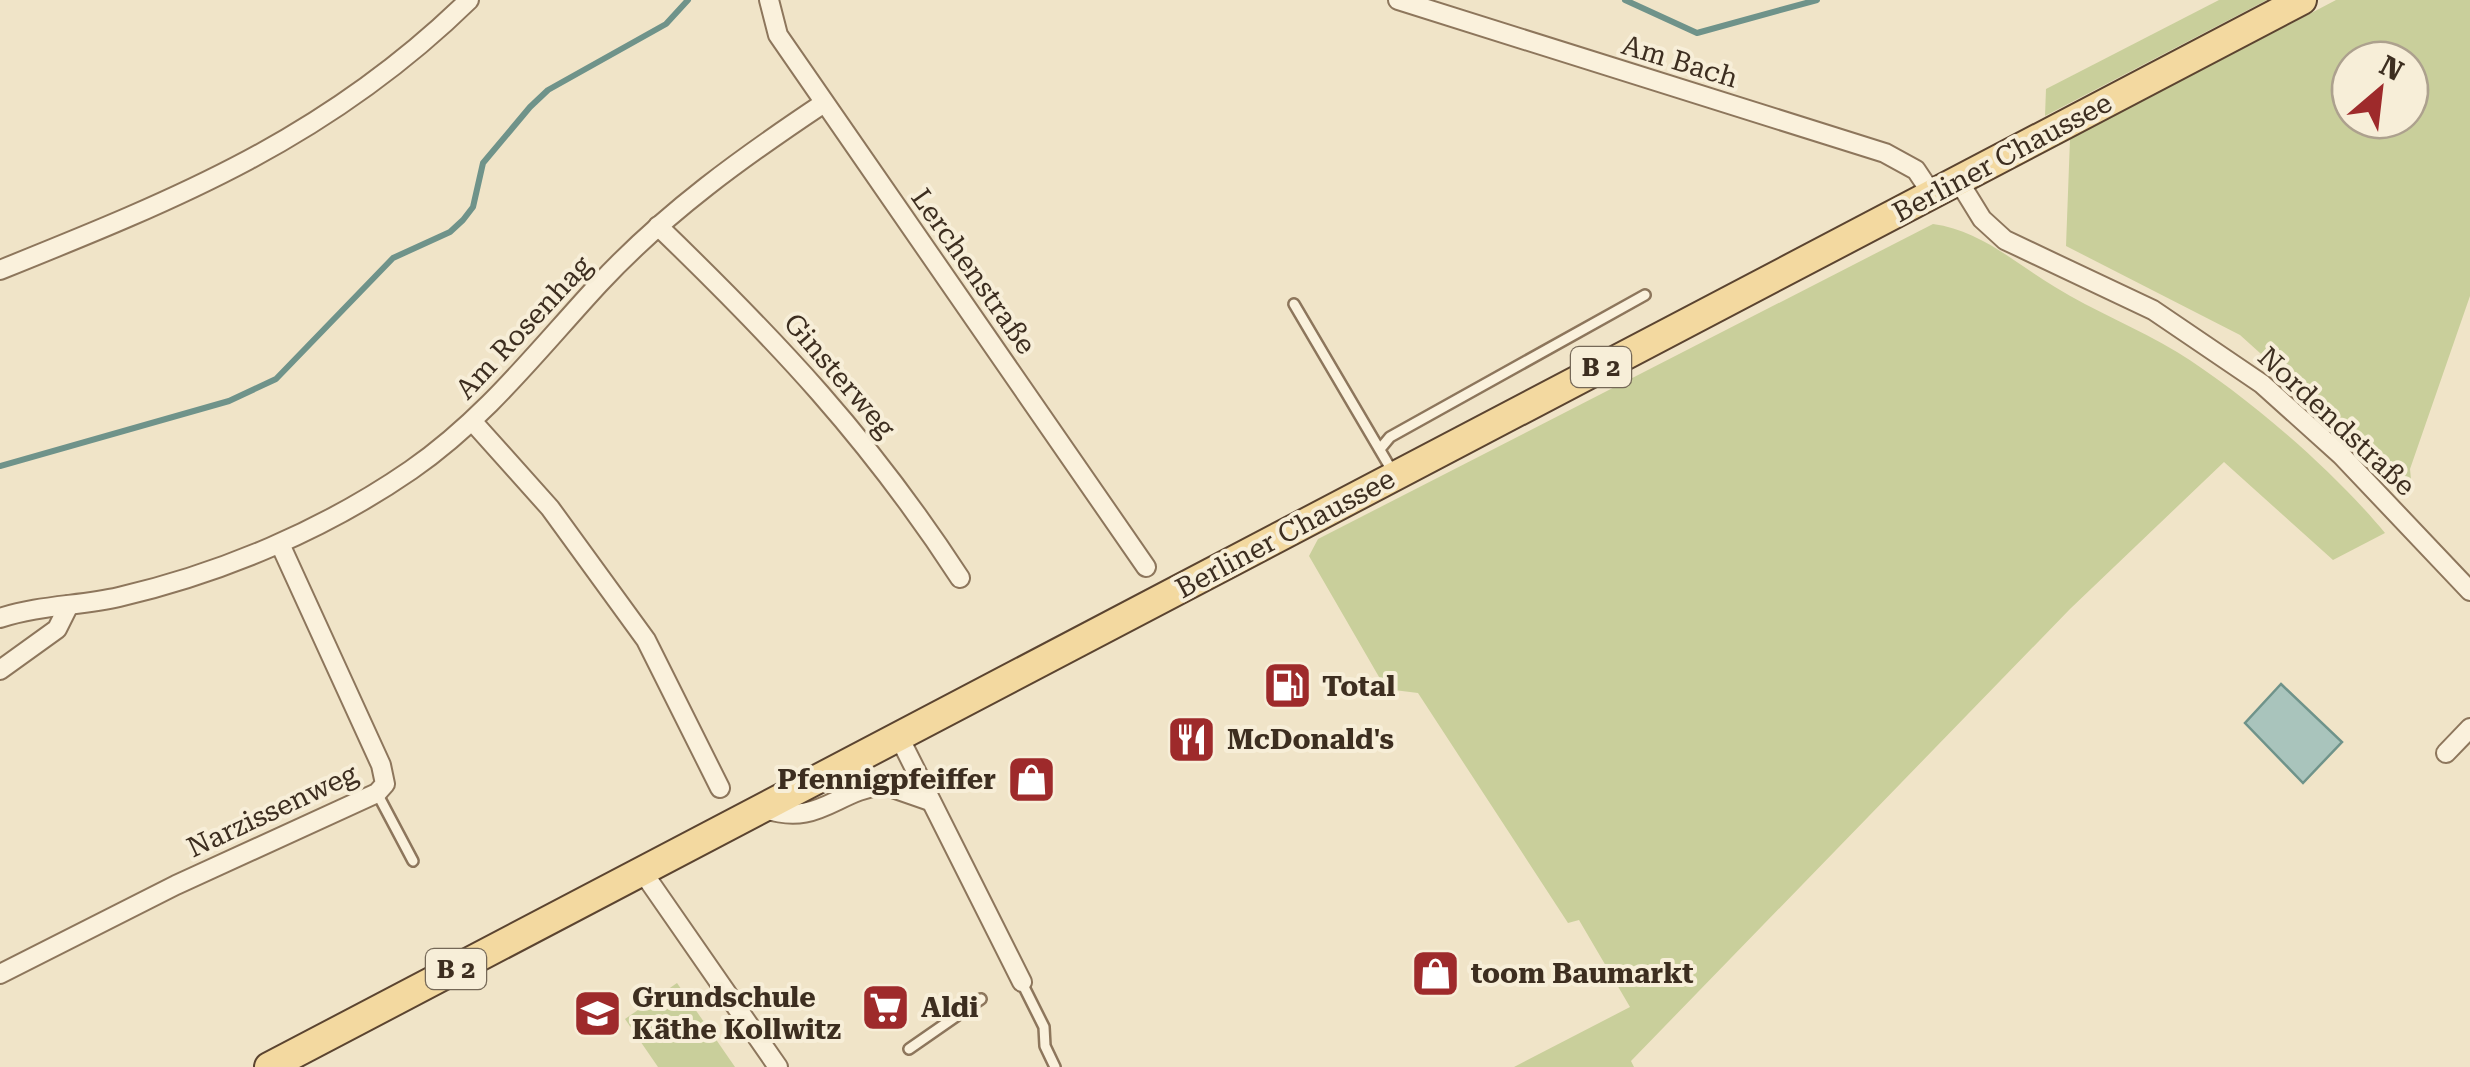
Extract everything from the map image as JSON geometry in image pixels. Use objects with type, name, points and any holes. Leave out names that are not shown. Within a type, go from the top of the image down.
[{"type":"main road","name":"Berliner Chaussee","points":[[269,1067],[899,738],[1396,460],[1932,194],[2302,0]]},
{"type":"street","points":[[0,270],[188,193],[268,152],[351,100],[469,0]]},
{"type":"street","name":"Lerchenstraße","points":[[770,0],[778,35],[1146,567]]},
{"type":"street","name":"Am Bach","points":[[1398,0],[1885,153],[1916,170],[1932,194]]},
{"type":"street","name":"Am Rosenhag","points":[[0,618],[171,583],[280,544],[409,472],[473,422],[658,226],[732,164],[824,104]]},
{"type":"street","name":"Nordendstraße","points":[[1958,180],[1982,219],[2005,240],[2154,310],[2262,384],[2341,455],[2470,590]]},
{"type":"street","name":"Ginsterweg","points":[[658,226],[789,354],[852,425],[908,498],[960,578]]},
{"type":"street","points":[[473,422],[550,508],[646,640],[720,788]]},
{"type":"street","name":"Narzissenweg","points":[[0,974],[176,885],[377,793],[384,784],[381,765],[280,544]]},
{"type":"street","points":[[0,670],[57,629],[69,604]]},
{"type":"street","points":[[2446,753],[2470,728]]},
{"type":"street","points":[[899,738],[1022,982]]},
{"type":"street","points":[[762,808],[792,815],[817,812],[884,784],[930,800]]},
{"type":"street","points":[[642,871],[778,1067]]},
{"type":"lane","points":[[1396,460],[1390,437],[1646,294]]},
{"type":"lane","points":[[1294,304],[1396,460]]},
{"type":"lane","points":[[377,793],[413,861]]},
{"type":"lane","points":[[1022,982],[1044,1027],[1045,1046],[1055,1067]]},
{"type":"lane","points":[[910,1050],[981,999]]},
{"type":"green space","points":[[2219,0],[2267,0],[2045,116],[2046,89]]},
{"type":"green space","points":[[2336,0],[2470,0],[2470,296],[2410,469],[2412,490],[2240,335],[2066,246],[2070,139]]},
{"type":"green space","points":[[1933,224],[1982,240],[2070,296],[2162,343],[2203,369],[2315,460],[2385,533],[2333,560],[2224,462],[2070,609],[1631,1061],[1634,1067],[1514,1067],[1630,1007],[1579,920],[1568,923],[1418,693],[1386,689],[1309,556],[1318,539]]},
{"type":"green space","points":[[677,983],[735,1067],[658,1067],[625,1019]]},
{"type":"water","points":[[2281,684],[2342,742],[2303,783],[2245,723]]},
{"type":"waterway","points":[[0,466],[229,401],[276,379],[393,258],[450,232],[463,220],[473,207],[483,163],[548,90],[666,24],[688,0]]},
{"type":"waterway","points":[[1625,0],[1697,33],[1817,0]]},
{"type":"place","name":"Total","points":[[1287,686]]},
{"type":"place","name":"McDonald's","points":[[1192,739]]},
{"type":"place","name":"Pfennigpfeiffer","points":[[1031,779]]},
{"type":"place","name":"toom Baumarkt","points":[[1436,973]]},
{"type":"place","name":"Aldi","points":[[886,1007]]},
{"type":"place","name":"Grundschule Käthe Kollwitz","points":[[597,1013]]}]
